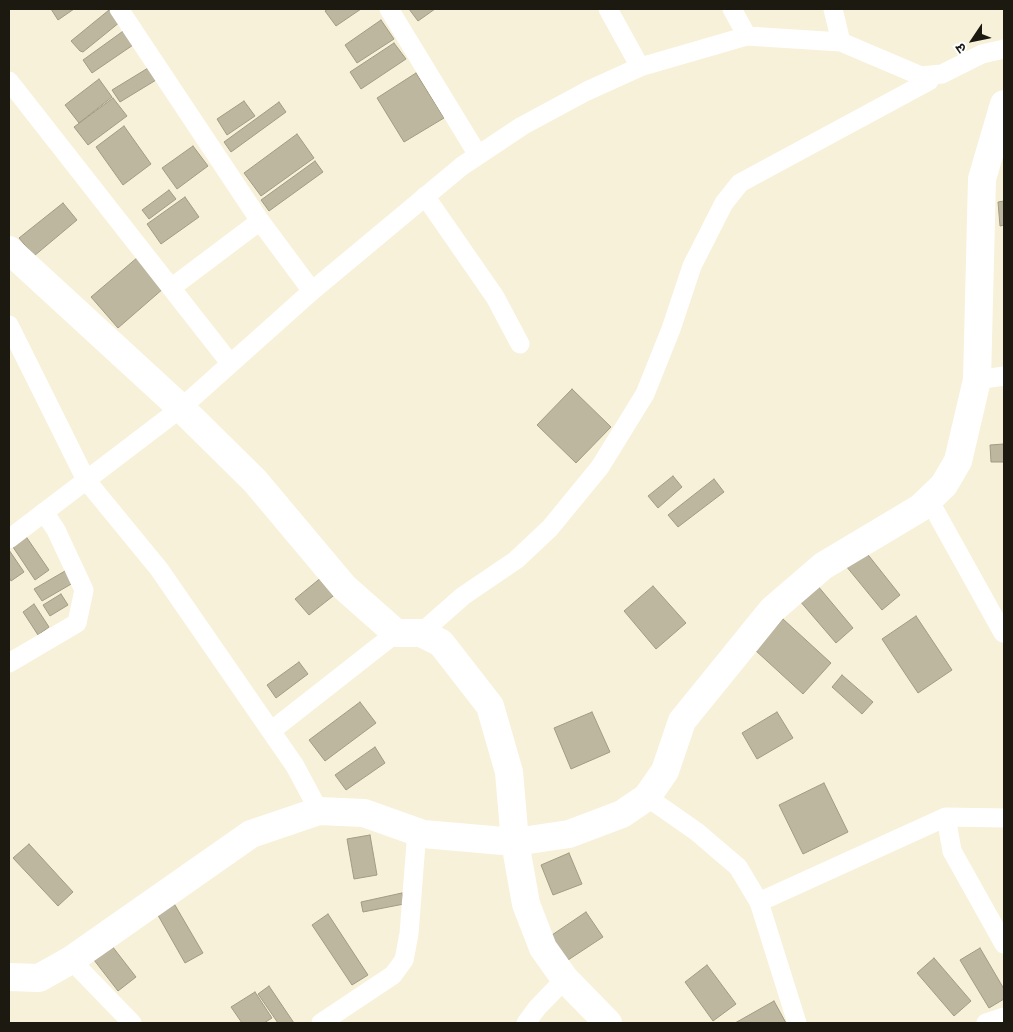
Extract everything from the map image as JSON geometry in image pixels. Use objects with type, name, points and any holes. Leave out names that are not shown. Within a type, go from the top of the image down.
[{"type":"main road","points":[[10,976],[39,978],[71,960],[251,834],[319,811],[364,813],[417,830],[423,834],[515,842],[569,834],[622,814],[647,797],[665,772],[682,721],[772,610],[823,566],[920,508],[944,486],[958,460],[977,380],[982,179],[1004,104]]},
{"type":"main road","points":[[9,250],[181,408],[255,481],[344,587],[409,633],[440,643],[490,706],[509,772],[515,842],[526,904],[543,948],[565,980],[608,1023]]},
{"type":"street","points":[[119,9],[260,221],[312,291]]},
{"type":"street","points":[[389,9],[478,155]]},
{"type":"street","points":[[608,9],[640,67]]},
{"type":"street","points":[[732,9],[747,36]]},
{"type":"street","points":[[832,9],[841,42]]},
{"type":"street","points":[[9,539],[181,408],[312,291],[425,196],[478,155],[530,122],[587,91],[640,67],[747,36],[841,42],[921,76],[942,74],[982,54],[1004,49]]},
{"type":"street","points":[[271,731],[523,553],[550,528],[600,467],[645,394],[671,330],[692,266],[724,203],[740,183],[929,81],[932,75]]},
{"type":"street","points":[[9,81],[230,364]]},
{"type":"street","points":[[425,196],[495,297],[520,344]]},
{"type":"street","points":[[171,288],[260,221]]},
{"type":"street","points":[[9,325],[86,480],[159,569],[295,766],[319,811]]},
{"type":"street","points":[[977,380],[1004,376]]},
{"type":"street","points":[[929,500],[1003,633]]},
{"type":"street","points":[[9,663],[77,623],[84,590],[56,530],[44,512]]},
{"type":"street","points":[[647,797],[697,832],[738,866],[759,902],[776,949],[797,1023]]},
{"type":"street","points":[[759,902],[946,817],[1004,818]]},
{"type":"street","points":[[946,817],[952,851],[1004,944]]},
{"type":"street","points":[[321,1023],[393,975],[404,960],[409,934],[417,830]]},
{"type":"street","points":[[71,960],[132,1023]]},
{"type":"street","points":[[526,1023],[537,1008],[565,980]]},
{"type":"street","points":[[986,1023],[1004,1017]]},
{"type":"building","points":[[51,9],[74,9],[58,20]]},
{"type":"building","points":[[328,9],[361,9],[336,26],[325,11]]},
{"type":"building","points":[[409,9],[435,9],[418,21]]},
{"type":"building","points":[[109,10],[120,22],[83,52],[80,51],[71,41]]},
{"type":"building","points":[[381,20],[394,39],[357,63],[345,45]]},
{"type":"building","points":[[126,29],[136,43],[92,73],[83,60]]},
{"type":"building","points":[[394,43],[406,59],[361,89],[350,72]]},
{"type":"building","points":[[153,65],[161,77],[120,102],[112,90]]},
{"type":"building","points":[[416,73],[444,118],[404,142],[377,98]]},
{"type":"building","points":[[99,79],[112,97],[79,123],[65,105]]},
{"type":"building","points":[[113,98],[127,116],[88,145],[74,127]]},
{"type":"building","points":[[244,101],[255,116],[227,135],[217,119]]},
{"type":"building","points":[[279,102],[286,112],[231,152],[224,142]]},
{"type":"building","points":[[124,126],[151,164],[123,185],[96,147]]},
{"type":"building","points":[[297,134],[314,158],[261,196],[244,173]]},
{"type":"building","points":[[193,146],[208,166],[177,189],[162,168]]},
{"type":"building","points":[[315,161],[323,172],[269,211],[261,200]]},
{"type":"building","points":[[169,190],[176,199],[149,219],[142,210]]},
{"type":"building","points":[[185,197],[199,217],[161,244],[147,224]]},
{"type":"building","points":[[1004,201],[1004,225],[1000,226],[998,202]]},
{"type":"building","points":[[63,203],[77,220],[34,256],[19,238]]},
{"type":"building","points":[[138,257],[164,288],[118,328],[91,297]]},
{"type":"building","points":[[572,389],[611,427],[576,463],[537,425]]},
{"type":"building","points":[[1004,444],[1004,462],[991,462],[990,445]]},
{"type":"building","points":[[673,476],[682,487],[658,508],[648,496]]},
{"type":"building","points":[[714,479],[724,492],[678,527],[668,515]]},
{"type":"building","points":[[25,535],[49,570],[35,580],[11,544]]},
{"type":"building","points":[[9,550],[24,572],[11,581],[9,577]]},
{"type":"building","points":[[865,551],[900,595],[882,610],[846,566]]},
{"type":"building","points":[[65,571],[73,583],[42,601],[34,589]]},
{"type":"building","points":[[328,572],[342,589],[309,615],[295,599]]},
{"type":"building","points":[[817,585],[853,628],[836,643],[799,600]]},
{"type":"building","points":[[653,586],[686,623],[656,649],[624,611]]},
{"type":"building","points":[[61,594],[68,605],[50,616],[43,605]]},
{"type":"building","points":[[34,604],[49,627],[38,635],[23,612]]},
{"type":"building","points":[[916,616],[952,670],[918,693],[882,639]]},
{"type":"building","points":[[783,619],[831,663],[803,694],[755,650]]},
{"type":"building","points":[[299,662],[308,674],[276,698],[267,685]]},
{"type":"building","points":[[842,675],[873,702],[862,714],[832,687]]},
{"type":"building","points":[[360,702],[376,723],[325,761],[309,740]]},
{"type":"building","points":[[592,712],[610,752],[571,769],[554,728]]},
{"type":"building","points":[[777,712],[793,738],[757,759],[742,733]]},
{"type":"building","points":[[375,747],[385,763],[346,790],[335,775]]},
{"type":"building","points":[[824,783],[848,832],[803,854],[779,805]]},
{"type":"building","points":[[370,835],[377,875],[354,879],[347,839]]},
{"type":"building","points":[[29,844],[73,892],[58,906],[13,858]]},
{"type":"building","points":[[569,853],[582,884],[553,895],[541,865]]},
{"type":"building","points":[[402,893],[404,904],[363,912],[361,902]]},
{"type":"building","points":[[172,900],[203,953],[185,963],[155,910]]},
{"type":"building","points":[[586,912],[603,937],[565,962],[549,937]]},
{"type":"building","points":[[328,914],[368,975],[352,985],[312,925]]},
{"type":"building","points":[[112,946],[136,977],[118,991],[94,960]]},
{"type":"building","points":[[980,948],[1004,989],[1004,999],[989,1008],[960,960]]},
{"type":"building","points":[[934,958],[971,1001],[954,1016],[917,973]]},
{"type":"building","points":[[707,965],[736,1004],[713,1021],[685,982]]},
{"type":"building","points":[[269,986],[294,1023],[278,1023],[258,994]]},
{"type":"building","points":[[255,992],[272,1018],[264,1023],[242,1023],[231,1007]]},
{"type":"building","points":[[774,1001],[786,1023],[735,1023]]}]
